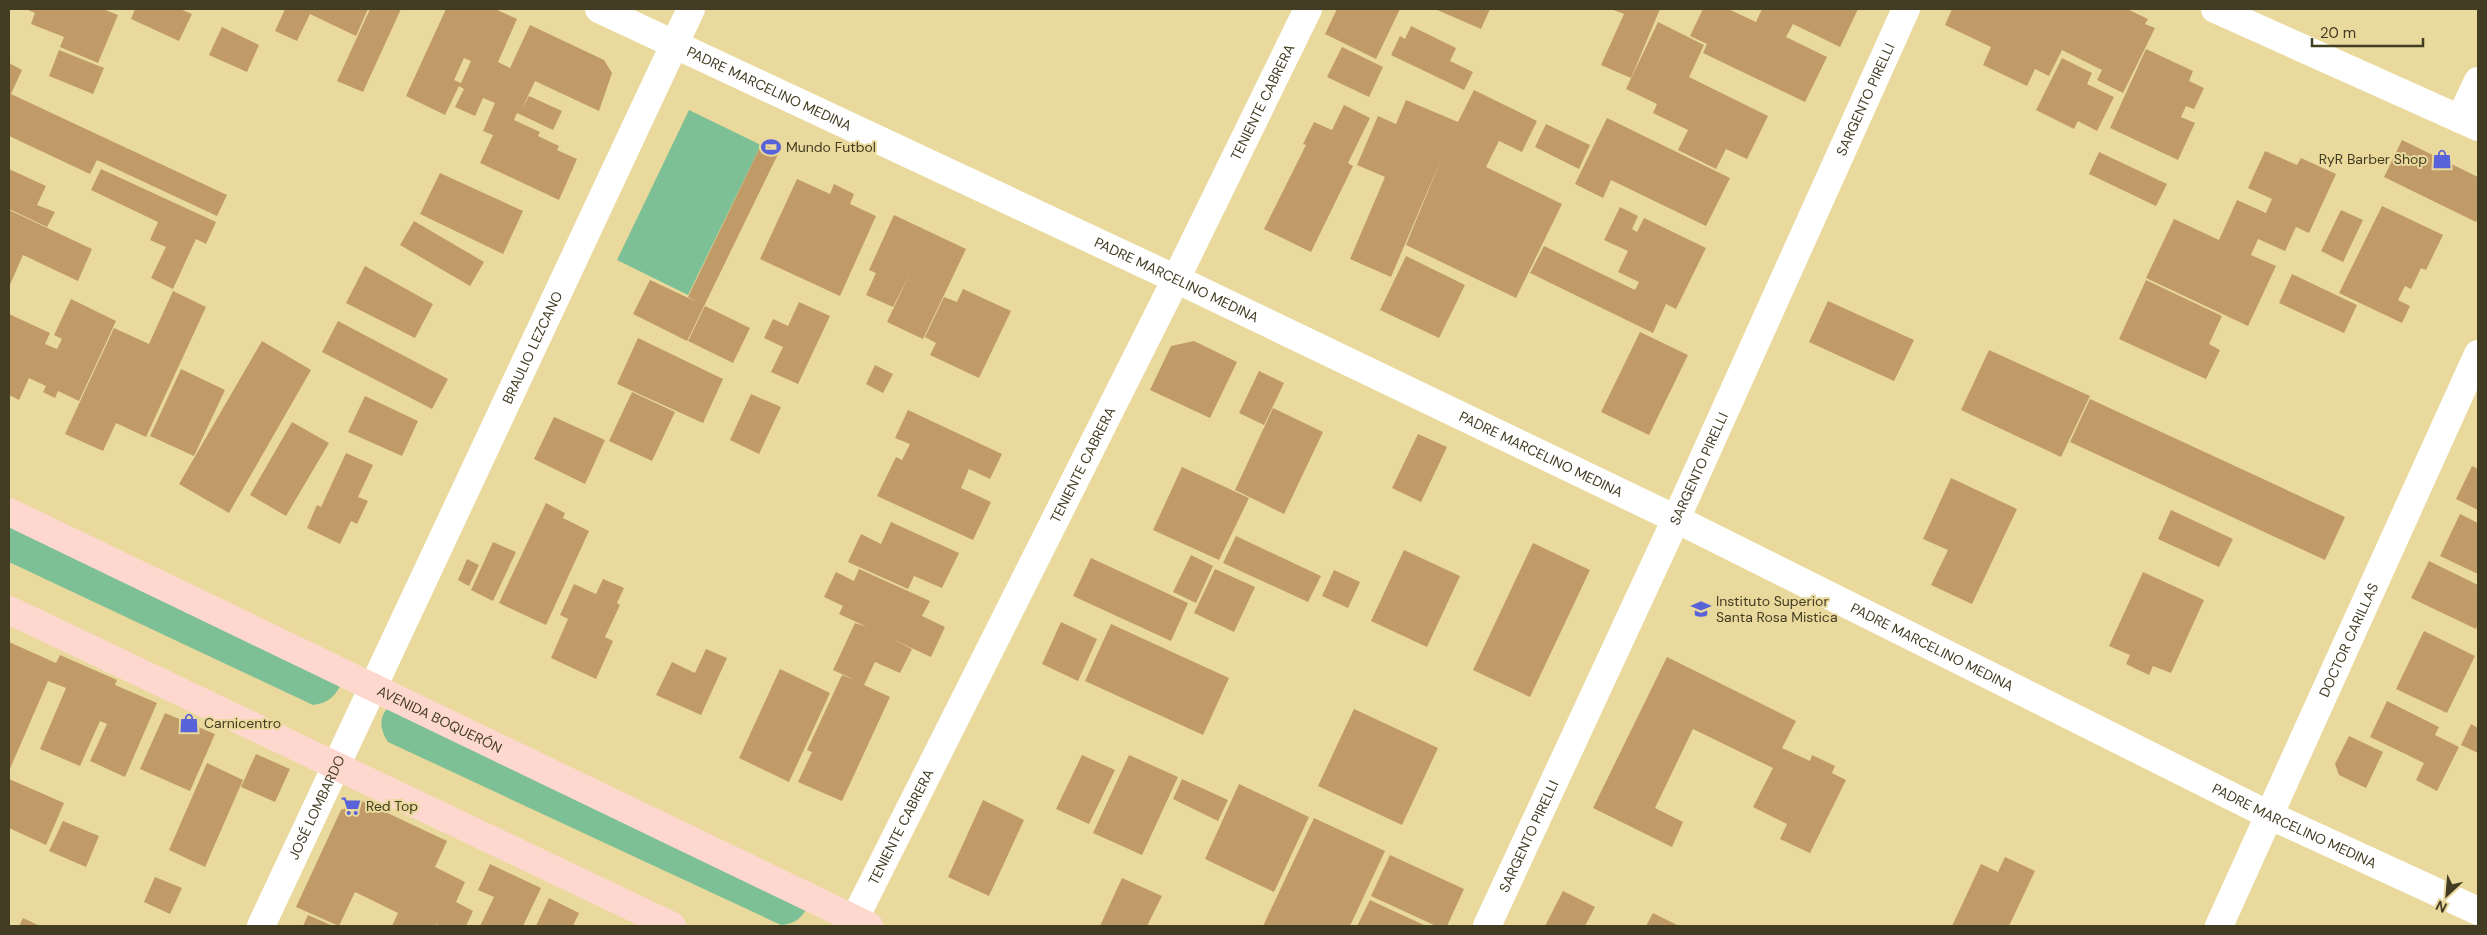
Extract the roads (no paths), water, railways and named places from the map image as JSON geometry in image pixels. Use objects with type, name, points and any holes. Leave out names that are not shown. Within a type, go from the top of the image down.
[{"type":"street","name":"PADRE MARCELINO MEDINA","points":[[599,9],[676,43],[1176,279],[1676,519],[2269,815],[2478,912]]},
{"type":"street","name":"BRAULIO LEZCANO","points":[[374,688],[692,9]]},
{"type":"street","name":"TENIENTE CABRERA","points":[[858,924],[1308,9]]},
{"type":"street","name":"SARGENTO PIRELLI","points":[[1487,926],[1676,519],[1906,9]]},
{"type":"street","points":[[2215,9],[2469,123],[2478,81]]},
{"type":"street","name":"DOCTOR CARILLAS","points":[[2218,926],[2478,354]]},
{"type":"street","name":"AVENIDA BOQUERÓN","points":[[9,512],[858,924]]},
{"type":"street","points":[[9,610],[672,926]]},
{"type":"street","name":"JOSÉ LOMBARDO","points":[[261,926],[374,688]]},
{"type":"place","name":"Mundo Futbol","points":[[771,147]]},
{"type":"place","name":"RyR Barber Shop","points":[[2442,159]]},
{"type":"place","name":"Instituto Superior Santa Rosa Mistica","points":[[1701,609]]},
{"type":"place","name":"Carnicentro","points":[[189,723]]},
{"type":"place","name":"Red Top","points":[[351,806]]}]
